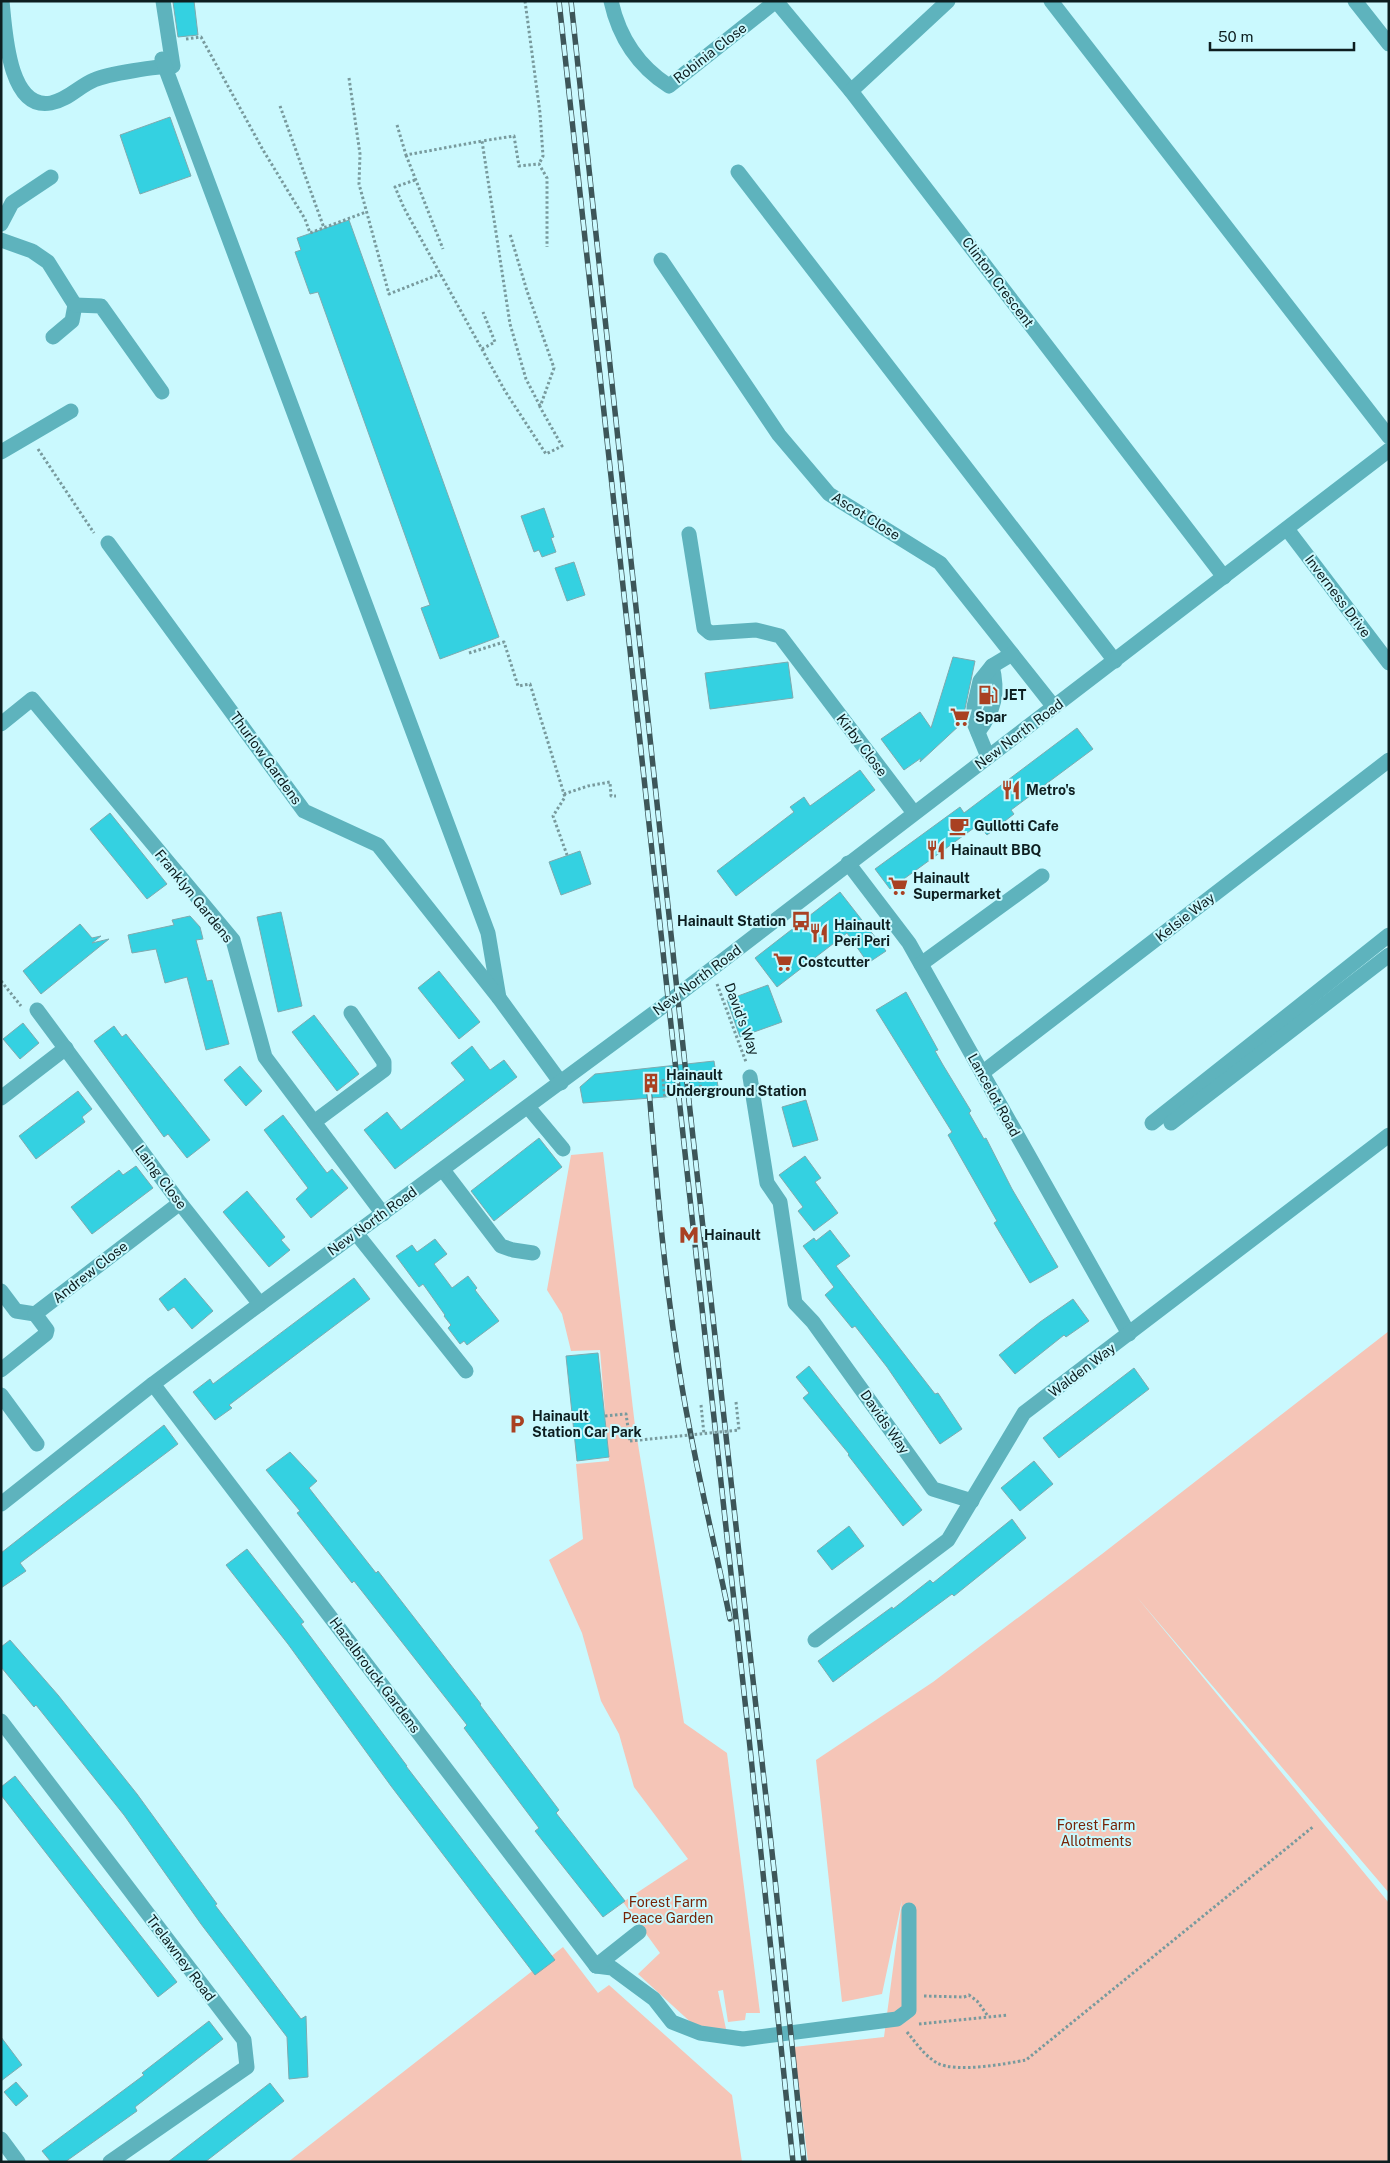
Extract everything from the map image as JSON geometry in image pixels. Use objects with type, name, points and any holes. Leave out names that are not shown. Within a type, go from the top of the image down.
[{"type":"street","points":[[2,1],[10,64],[26,96],[35,102],[50,103],[64,99],[95,79],[164,63],[173,66],[163,1]]},
{"type":"street","name":"Robinia Close","points":[[611,1],[618,23],[644,68],[669,86],[776,1],[851,91]]},
{"type":"street","points":[[851,91],[948,1]]},
{"type":"street","points":[[1051,1],[1389,437]]},
{"type":"street","points":[[1355,1],[1389,44]]},
{"type":"street","points":[[164,63],[488,933],[499,998]]},
{"type":"street","name":"Clinton Crescent","points":[[851,91],[1224,577]]},
{"type":"street","points":[[738,172],[1114,661]]},
{"type":"street","points":[[1,224],[12,203],[51,177]]},
{"type":"street","points":[[1,240],[32,251],[48,262],[75,305],[72,321],[53,337]]},
{"type":"street","name":"Ascot Close","points":[[661,260],[779,435],[830,494],[940,563],[1054,707]]},
{"type":"street","points":[[75,305],[101,306],[162,392]]},
{"type":"street","points":[[1,452],[71,412]]},
{"type":"street","name":"New North Road","points":[[1,1504],[153,1384],[561,1083],[1389,450]]},
{"type":"street","name":"Inverness Drive","points":[[1287,529],[1389,663]]},
{"type":"street","name":"Kirby Close","points":[[689,534],[704,628],[710,633],[756,630],[780,636],[914,813]]},
{"type":"street","name":"Thurlow Gardens","points":[[108,544],[304,810],[378,846],[499,998],[561,1083]]},
{"type":"street","points":[[988,757],[974,723],[974,707],[980,680],[992,666],[1012,654]]},
{"type":"street","name":"Franklyn Gardens","points":[[1,724],[32,699],[233,940],[265,1057],[383,1214]]},
{"type":"street","name":"Kelsie Way","points":[[982,1073],[1389,760]]},
{"type":"street","name":"Lancelot Road","points":[[848,863],[908,943],[921,964],[1129,1334]]},
{"type":"street","points":[[921,964],[1042,876]]},
{"type":"street","points":[[1152,1123],[1389,935]]},
{"type":"street","points":[[1171,1122],[1389,955]]},
{"type":"street","name":"Laing Close","points":[[37,1010],[180,1203],[260,1304]]},
{"type":"street","points":[[314,1122],[384,1070],[384,1062],[351,1013]]},
{"type":"street","points":[[1,1098],[66,1048]]},
{"type":"street","name":"Davids Way","points":[[750,1077],[768,1183],[780,1202],[795,1303],[813,1322],[932,1489],[972,1500]]},
{"type":"street","points":[[528,1107],[564,1149]]},
{"type":"street","name":"Walden Way","points":[[815,1640],[948,1540],[1024,1413],[1389,1136]]},
{"type":"street","points":[[442,1170],[502,1246],[533,1253]]},
{"type":"street","name":"Andrew Close","points":[[35,1314],[180,1203]]},
{"type":"street","points":[[356,1233],[466,1371]]},
{"type":"street","points":[[1,1291],[16,1311],[35,1314],[47,1330],[46,1334],[1,1370]]},
{"type":"street","name":"Hazelbrouck Gardens","points":[[153,1384],[596,1966]]},
{"type":"street","points":[[1,1395],[38,1444]]},
{"type":"street","name":"Trelawney Road","points":[[1,1721],[244,2040],[247,2067],[110,2162]]},
{"type":"street","points":[[596,1966],[612,1968],[654,1999],[672,2022],[700,2033],[743,2040],[899,2022],[909,2010],[909,1910]]},
{"type":"street","points":[[596,1966],[639,1932]]},
{"type":"street","points":[[1,2138],[18,2162]]},
{"type":"path","points":[[525,1],[540,113],[543,156],[539,164]]},
{"type":"path","points":[[170,42],[201,37],[267,156],[305,219],[310,233],[366,212]]},
{"type":"path","points":[[349,78],[360,154],[359,184],[389,294],[440,274]]},
{"type":"path","points":[[280,106],[324,228]]},
{"type":"path","points":[[397,125],[415,180],[443,249]]},
{"type":"path","points":[[406,155],[514,136],[519,166],[539,164]]},
{"type":"path","points":[[415,180],[395,188],[412,225],[516,410],[546,454],[562,446],[526,379],[510,324],[482,141]]},
{"type":"path","points":[[539,164],[547,178],[547,247]]},
{"type":"path","points":[[510,234],[527,291],[554,368],[540,407]]},
{"type":"path","points":[[482,349],[495,342],[483,312]]},
{"type":"path","points":[[29,436],[95,534],[108,544]]},
{"type":"path","points":[[469,653],[504,642],[518,686],[530,684],[565,797],[554,816],[567,855]]},
{"type":"path","points":[[564,794],[588,786],[610,782],[611,796],[616,796]]},
{"type":"path","name":"David's Way","points":[[711,969],[742,1049],[750,1077]]},
{"type":"path","points":[[1,981],[23,1008],[37,1010]]},
{"type":"path","points":[[699,1075],[702,1097]]},
{"type":"path","points":[[663,1079],[665,1099]]},
{"type":"path","points":[[605,1416],[626,1414],[630,1441],[704,1434],[739,1430],[736,1402]]},
{"type":"path","points":[[701,1405],[704,1434]]},
{"type":"path","points":[[899,2022],[922,2050],[938,2064],[963,2067],[989,2067],[1026,2060],[1314,1826]]},
{"type":"path","points":[[909,1996],[964,1997],[969,1995],[977,2001],[989,2017]]},
{"type":"path","points":[[899,2022],[1008,2015]]},
{"type":"green space","name":"Forest Farm Peace Garden","points":[[603,1152],[635,1426],[684,1723],[727,1753],[760,2013],[746,2013],[745,2020],[728,2022],[723,1990],[718,1991],[726,2029],[696,2027],[638,1974],[660,1953],[623,1902],[688,1859],[634,1787],[619,1734],[601,1701],[582,1633],[549,1560],[583,1539],[576,1464],[609,1461],[600,1350],[571,1351],[562,1314],[547,1290],[571,1155]]},
{"type":"green space","name":"Forest Farm Allotments","points":[[1389,1331],[1389,1893],[1136,1596],[1389,1903],[1389,2162],[808,2162],[794,2047],[884,2037],[902,1900],[882,1994],[842,2002],[816,1760],[933,1682],[1102,1554]]},
{"type":"green space","points":[[563,1947],[598,1993],[609,1985],[732,2095],[742,2162],[288,2162]]},
{"type":"building","points":[[194,1],[198,35],[178,37],[173,2]]},
{"type":"building","points":[[170,117],[191,176],[140,194],[120,135]]},
{"type":"building","points":[[349,220],[499,637],[440,659],[421,608],[430,605],[318,292],[310,294],[295,252],[301,250],[297,238]]},
{"type":"building","points":[[544,508],[554,537],[551,538],[556,552],[542,557],[539,550],[534,552],[521,516]]},
{"type":"building","points":[[574,562],[585,595],[567,601],[555,568]]},
{"type":"building","points":[[953,657],[975,661],[962,723],[920,762],[921,758],[904,770],[881,739],[920,712],[931,728]]},
{"type":"building","points":[[788,662],[793,698],[710,709],[705,673]]},
{"type":"building","points":[[1077,728],[1093,749],[1011,810],[1014,814],[987,835],[978,825],[890,889],[875,869],[960,807],[964,813]]},
{"type":"building","points":[[860,770],[875,790],[736,896],[717,871],[794,812],[790,807],[804,797],[810,806]]},
{"type":"building","points":[[110,813],[167,884],[147,899],[90,829]]},
{"type":"building","points":[[580,851],[591,884],[561,895],[549,862]]},
{"type":"building","points":[[840,892],[886,951],[868,963],[847,933],[777,987],[755,958]]},
{"type":"building","points":[[281,912],[302,1006],[278,1012],[257,917]]},
{"type":"building","points":[[190,916],[200,927],[203,939],[196,940],[207,981],[212,980],[229,1044],[206,1050],[187,977],[165,983],[156,949],[132,953],[128,935],[174,925],[172,920]]},
{"type":"building","points":[[80,924],[92,938],[101,936],[92,943],[109,939],[41,994],[23,971]]},
{"type":"building","points":[[439,971],[480,1022],[459,1039],[418,988]]},
{"type":"building","points":[[768,985],[782,1022],[740,1037],[727,1000]]},
{"type":"building","points":[[906,992],[938,1050],[935,1051],[971,1111],[969,1113],[984,1139],[986,1138],[1012,1189],[1058,1267],[1030,1283],[994,1223],[997,1221],[948,1135],[952,1132],[876,1010]]},
{"type":"building","points":[[314,1015],[359,1074],[337,1091],[292,1032]]},
{"type":"building","points":[[23,1023],[39,1043],[20,1059],[3,1039]]},
{"type":"building","points":[[114,1026],[122,1037],[126,1034],[210,1140],[187,1158],[168,1134],[164,1137],[94,1041]]},
{"type":"building","points":[[472,1046],[490,1070],[504,1060],[517,1077],[395,1169],[364,1130],[387,1112],[401,1130],[465,1080],[451,1063]]},
{"type":"building","name":"Hainault Underground Station","points":[[714,1061],[719,1093],[583,1103],[580,1087],[595,1074]]},
{"type":"building","points":[[240,1066],[262,1091],[246,1106],[224,1080]]},
{"type":"building","points":[[78,1091],[92,1109],[82,1117],[85,1122],[36,1159],[19,1136]]},
{"type":"building","points":[[806,1100],[818,1140],[793,1147],[782,1107]]},
{"type":"building","points":[[283,1115],[327,1173],[332,1169],[348,1188],[311,1218],[296,1199],[308,1188],[264,1130]]},
{"type":"building","points":[[539,1138],[562,1167],[494,1221],[471,1191]]},
{"type":"building","points":[[805,1156],[821,1178],[815,1182],[838,1213],[814,1231],[798,1211],[803,1207],[779,1175]]},
{"type":"building","points":[[136,1166],[153,1188],[92,1234],[71,1207],[119,1170],[123,1175]]},
{"type":"building","points":[[247,1191],[285,1237],[281,1240],[290,1250],[269,1267],[223,1212]]},
{"type":"building","points":[[830,1230],[850,1256],[836,1266],[935,1394],[938,1393],[962,1429],[940,1444],[887,1367],[855,1326],[852,1328],[825,1295],[834,1287],[803,1246],[814,1238],[816,1241]]},
{"type":"building","points":[[435,1239],[447,1254],[434,1264],[452,1288],[468,1276],[477,1288],[475,1290],[499,1321],[467,1345],[464,1341],[460,1344],[448,1328],[451,1325],[445,1315],[423,1284],[419,1287],[396,1256],[412,1245],[417,1252]]},
{"type":"building","points":[[185,1278],[213,1311],[192,1329],[174,1307],[168,1311],[159,1299]]},
{"type":"building","points":[[354,1278],[370,1299],[229,1405],[232,1408],[215,1420],[193,1392],[210,1379],[213,1384]]},
{"type":"building","points":[[1073,1299],[1089,1321],[1066,1337],[1064,1335],[1015,1374],[999,1355],[1040,1322]]},
{"type":"building","points":[[598,1353],[609,1457],[577,1461],[566,1356]]},
{"type":"building","points":[[809,1366],[922,1510],[903,1526],[849,1454],[803,1398],[809,1393],[796,1377]]},
{"type":"building","points":[[1134,1368],[1149,1389],[1059,1458],[1043,1438]]},
{"type":"building","points":[[164,1425],[178,1444],[20,1563],[26,1571],[1,1588],[1,1553]]},
{"type":"building","points":[[290,1452],[317,1481],[309,1488],[376,1573],[378,1571],[481,1704],[559,1810],[556,1813],[625,1901],[603,1917],[535,1831],[539,1828],[464,1728],[467,1725],[354,1581],[352,1583],[297,1513],[300,1511],[266,1470]]},
{"type":"building","points":[[1034,1461],[1053,1484],[1020,1511],[1001,1488]]},
{"type":"building","points":[[1012,1519],[1026,1538],[954,1596],[952,1594],[833,1682],[818,1661],[892,1607],[893,1609],[930,1580],[933,1583]]},
{"type":"building","points":[[849,1526],[864,1546],[832,1570],[817,1551]]},
{"type":"building","points":[[247,1549],[304,1622],[301,1624],[406,1766],[555,1960],[535,1975],[391,1786],[288,1644],[226,1565]]},
{"type":"building","points":[[10,1640],[58,1695],[137,1794],[217,1904],[215,1905],[301,2019],[306,2016],[308,2077],[289,2079],[287,2037],[201,1924],[124,1815],[36,1705],[34,1707],[1,1667],[1,1647]]},
{"type":"building","points":[[15,1776],[177,1982],[158,1997],[1,1795],[1,1787]]},
{"type":"building","points":[[209,2021],[223,2039],[135,2107],[137,2111],[65,2162],[51,2162],[42,2151],[144,2075],[142,2073]]},
{"type":"building","points":[[1,2037],[22,2065],[1,2081]]},
{"type":"building","points":[[16,2082],[28,2096],[16,2106],[4,2092]]},
{"type":"building","points":[[270,2083],[284,2101],[205,2162],[168,2162]]},
{"type":"railway","points":[[559,1],[749,1738],[793,2162]]},
{"type":"railway","points":[[571,1],[686,1074],[775,1879],[804,2162]]},
{"type":"railway","points":[[649,1090],[662,1236],[675,1345],[692,1441],[730,1619]]},
{"type":"place","name":"JET","points":[[988,695]]},
{"type":"place","name":"Spar","points":[[960,717]]},
{"type":"place","name":"Metro's","points":[[1011,790]]},
{"type":"place","name":"Gullotti Cafe","points":[[959,826]]},
{"type":"place","name":"Hainault BBQ","points":[[936,850]]},
{"type":"place","name":"Hainault Supermarket","points":[[898,886]]},
{"type":"place","name":"Hainault Station","points":[[801,921]]},
{"type":"place","name":"Hainault Peri Peri","points":[[819,933]]},
{"type":"place","name":"Costcutter","points":[[783,962]]},
{"type":"place","name":"Hainault Underground Station","points":[[651,1083]]},
{"type":"place","name":"Hainault","points":[[689,1235]]},
{"type":"place","name":"Hainault Station Car Park","points":[[517,1424]]}]
